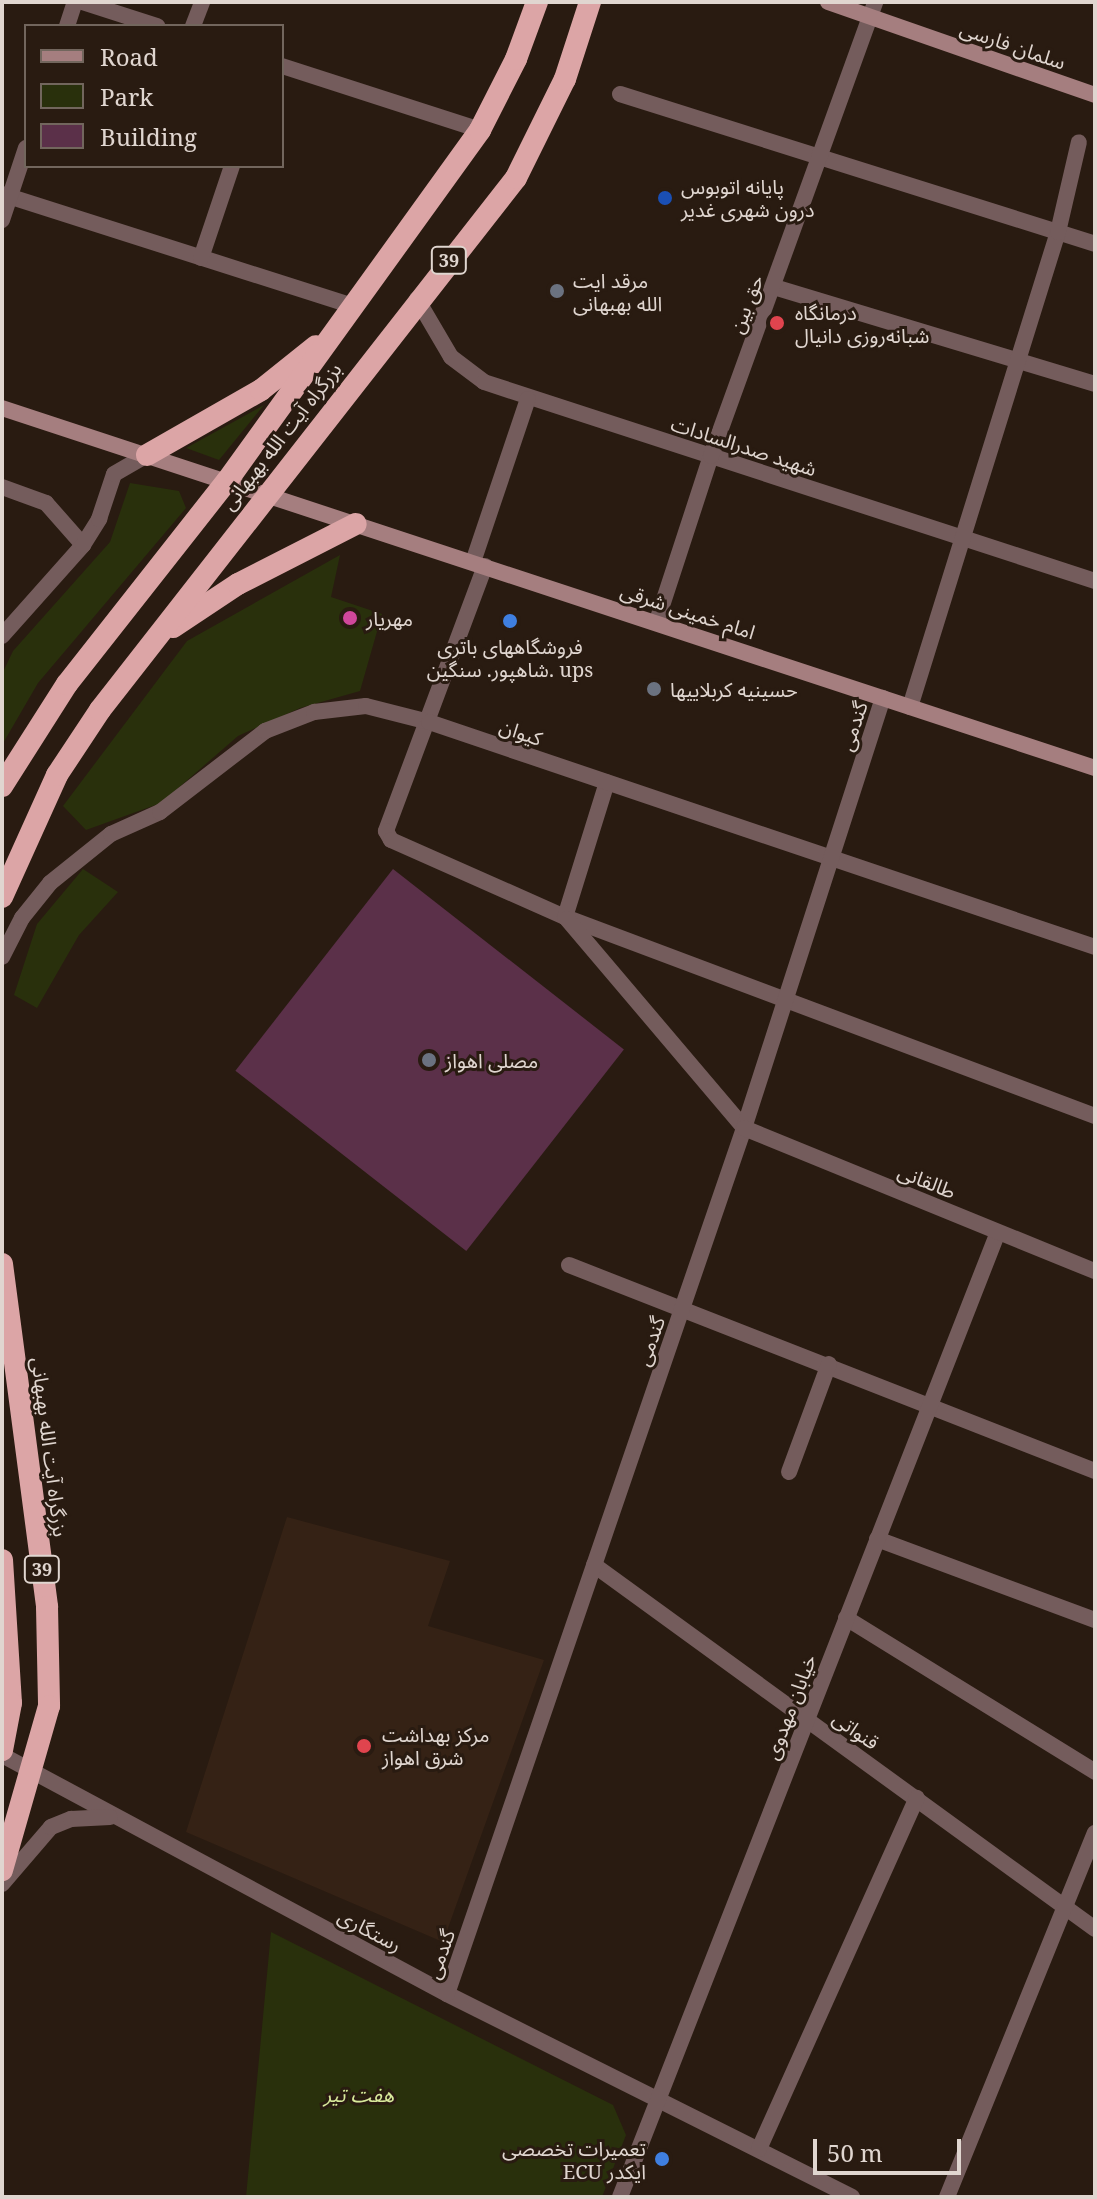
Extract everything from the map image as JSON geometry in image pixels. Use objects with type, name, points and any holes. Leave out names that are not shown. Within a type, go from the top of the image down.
[{"type":"highway","name":"بزرگراه آیت الله بهبهانی","points":[[2,786],[67,684],[227,481],[480,130],[516,59],[537,2]]},
{"type":"highway","name":"بزرگراه آیت الله بهبهانی","points":[[2,897],[57,775],[142,654],[417,299],[516,178],[565,79],[590,2]]},
{"type":"highway","points":[[147,455],[261,390],[336,331]]},
{"type":"highway","points":[[142,654],[186,616],[238,584],[356,524]]},
{"type":"highway","name":"بزرگراه آیت الله بهبهانی","points":[[2,1264],[47,1607],[49,1706],[34,1772],[2,1870]]},
{"type":"highway","name":"39","points":[[2,1560],[9,1610],[11,1703],[2,1753]]},
{"type":"highway","name":"39","points":[[9,1610],[47,1607]]},
{"type":"main road","name":"سلمان فارسی","points":[[828,2],[873,10],[1095,95]]},
{"type":"main road","points":[[2,408],[227,481]]},
{"type":"main road","name":"امام خمینی شرقی","points":[[227,481],[1095,768]]},
{"type":"street","points":[[68,24],[75,2]]},
{"type":"street","points":[[82,2],[151,24]]},
{"type":"street","points":[[194,24],[202,2]]},
{"type":"street","name":"حق بین","points":[[657,621],[711,456],[823,156],[873,10]]},
{"type":"street","points":[[284,67],[480,130]]},
{"type":"street","points":[[620,94],[1095,244]]},
{"type":"street","points":[[910,707],[1058,232],[1079,142]]},
{"type":"street","points":[[2,220],[6,195],[24,153]]},
{"type":"street","points":[[201,258],[231,168]]},
{"type":"street","points":[[6,195],[354,306]]},
{"type":"street","points":[[774,287],[1095,384]]},
{"type":"street","name":"شهید صدرالسادات","points":[[417,299],[451,357],[484,382],[528,399],[1095,581]]},
{"type":"street","points":[[528,399],[429,722],[387,836],[565,917],[1095,1116]]},
{"type":"street","points":[[4,629],[83,545],[99,519],[114,474],[147,455]]},
{"type":"street","points":[[2,487],[46,503],[83,545]]},
{"type":"street","name":"گندمی","points":[[447,1994],[744,1128],[883,698]]},
{"type":"street","name":"کیوان","points":[[2,957],[22,918],[81,856],[111,834],[160,812],[265,731],[314,712],[366,706],[429,722],[1095,947]]},
{"type":"street","points":[[565,917],[607,782]]},
{"type":"street","points":[[565,917],[658,1021],[744,1128]]},
{"type":"street","name":"طالقانی","points":[[744,1128],[1095,1271]]},
{"type":"street","name":"خیابان مهدوی","points":[[623,2196],[998,1232]]},
{"type":"street","points":[[569,1265],[683,1306],[1095,1471]]},
{"type":"street","points":[[789,1472],[829,1364]]},
{"type":"street","points":[[877,1539],[1095,1620]]},
{"type":"street","name":"قنواتی","points":[[594,1565],[1095,1929]]},
{"type":"street","points":[[846,1618],[1095,1772]]},
{"type":"street","name":"رستگاری","points":[[2,1753],[112,1816],[447,1994],[852,2197]]},
{"type":"street","points":[[759,2149],[917,1798]]},
{"type":"street","points":[[2,1884],[51,1827],[71,1819],[112,1816]]},
{"type":"street","points":[[947,2197],[1095,1833]]},
{"type":"shaded area","name":"مرکز بهداشت شرق اهواز","points":[[287,1517],[450,1561],[428,1626],[544,1660],[443,1942],[186,1832]]},
{"type":"green space","points":[[264,405],[219,460],[186,448]]},
{"type":"green space","points":[[130,483],[179,491],[186,508],[38,683],[2,745],[2,674],[13,651],[110,542]]},
{"type":"green space","points":[[340,555],[331,597],[382,614],[360,691],[300,708],[238,736],[161,803],[86,830],[63,806],[187,641]]},
{"type":"green space","points":[[83,869],[118,892],[79,935],[37,1008],[14,995],[37,924]]},
{"type":"green space","name":"هفت تیر","points":[[271,1932],[613,2105],[626,2135],[602,2197],[246,2197]]},
{"type":"building","name":"مصلی اهواز","points":[[393,869],[624,1049],[466,1251],[235,1071]]},
{"type":"place","name":"پایانه اتوبوس درون شهری غدیر","points":[[665,198]]},
{"type":"place","name":"مرقد ایت الله بهبهانی","points":[[557,291]]},
{"type":"place","name":"درمانگاه شبانه‌روزی دانیال","points":[[777,323]]},
{"type":"place","name":"مهریار","points":[[350,618]]},
{"type":"place","name":"فروشگاههای باتری شاهپور. سنگین. ups","points":[[510,621]]},
{"type":"place","name":"حسینیه کربلاییها","points":[[654,689]]},
{"type":"place","name":"مصلی اهواز","points":[[429,1060]]},
{"type":"place","name":"مرکز بهداشت شرق اهواز","points":[[364,1746]]},
{"type":"place","name":"تعمیرات تخصصی ECU ایکدر","points":[[662,2159]]}]
